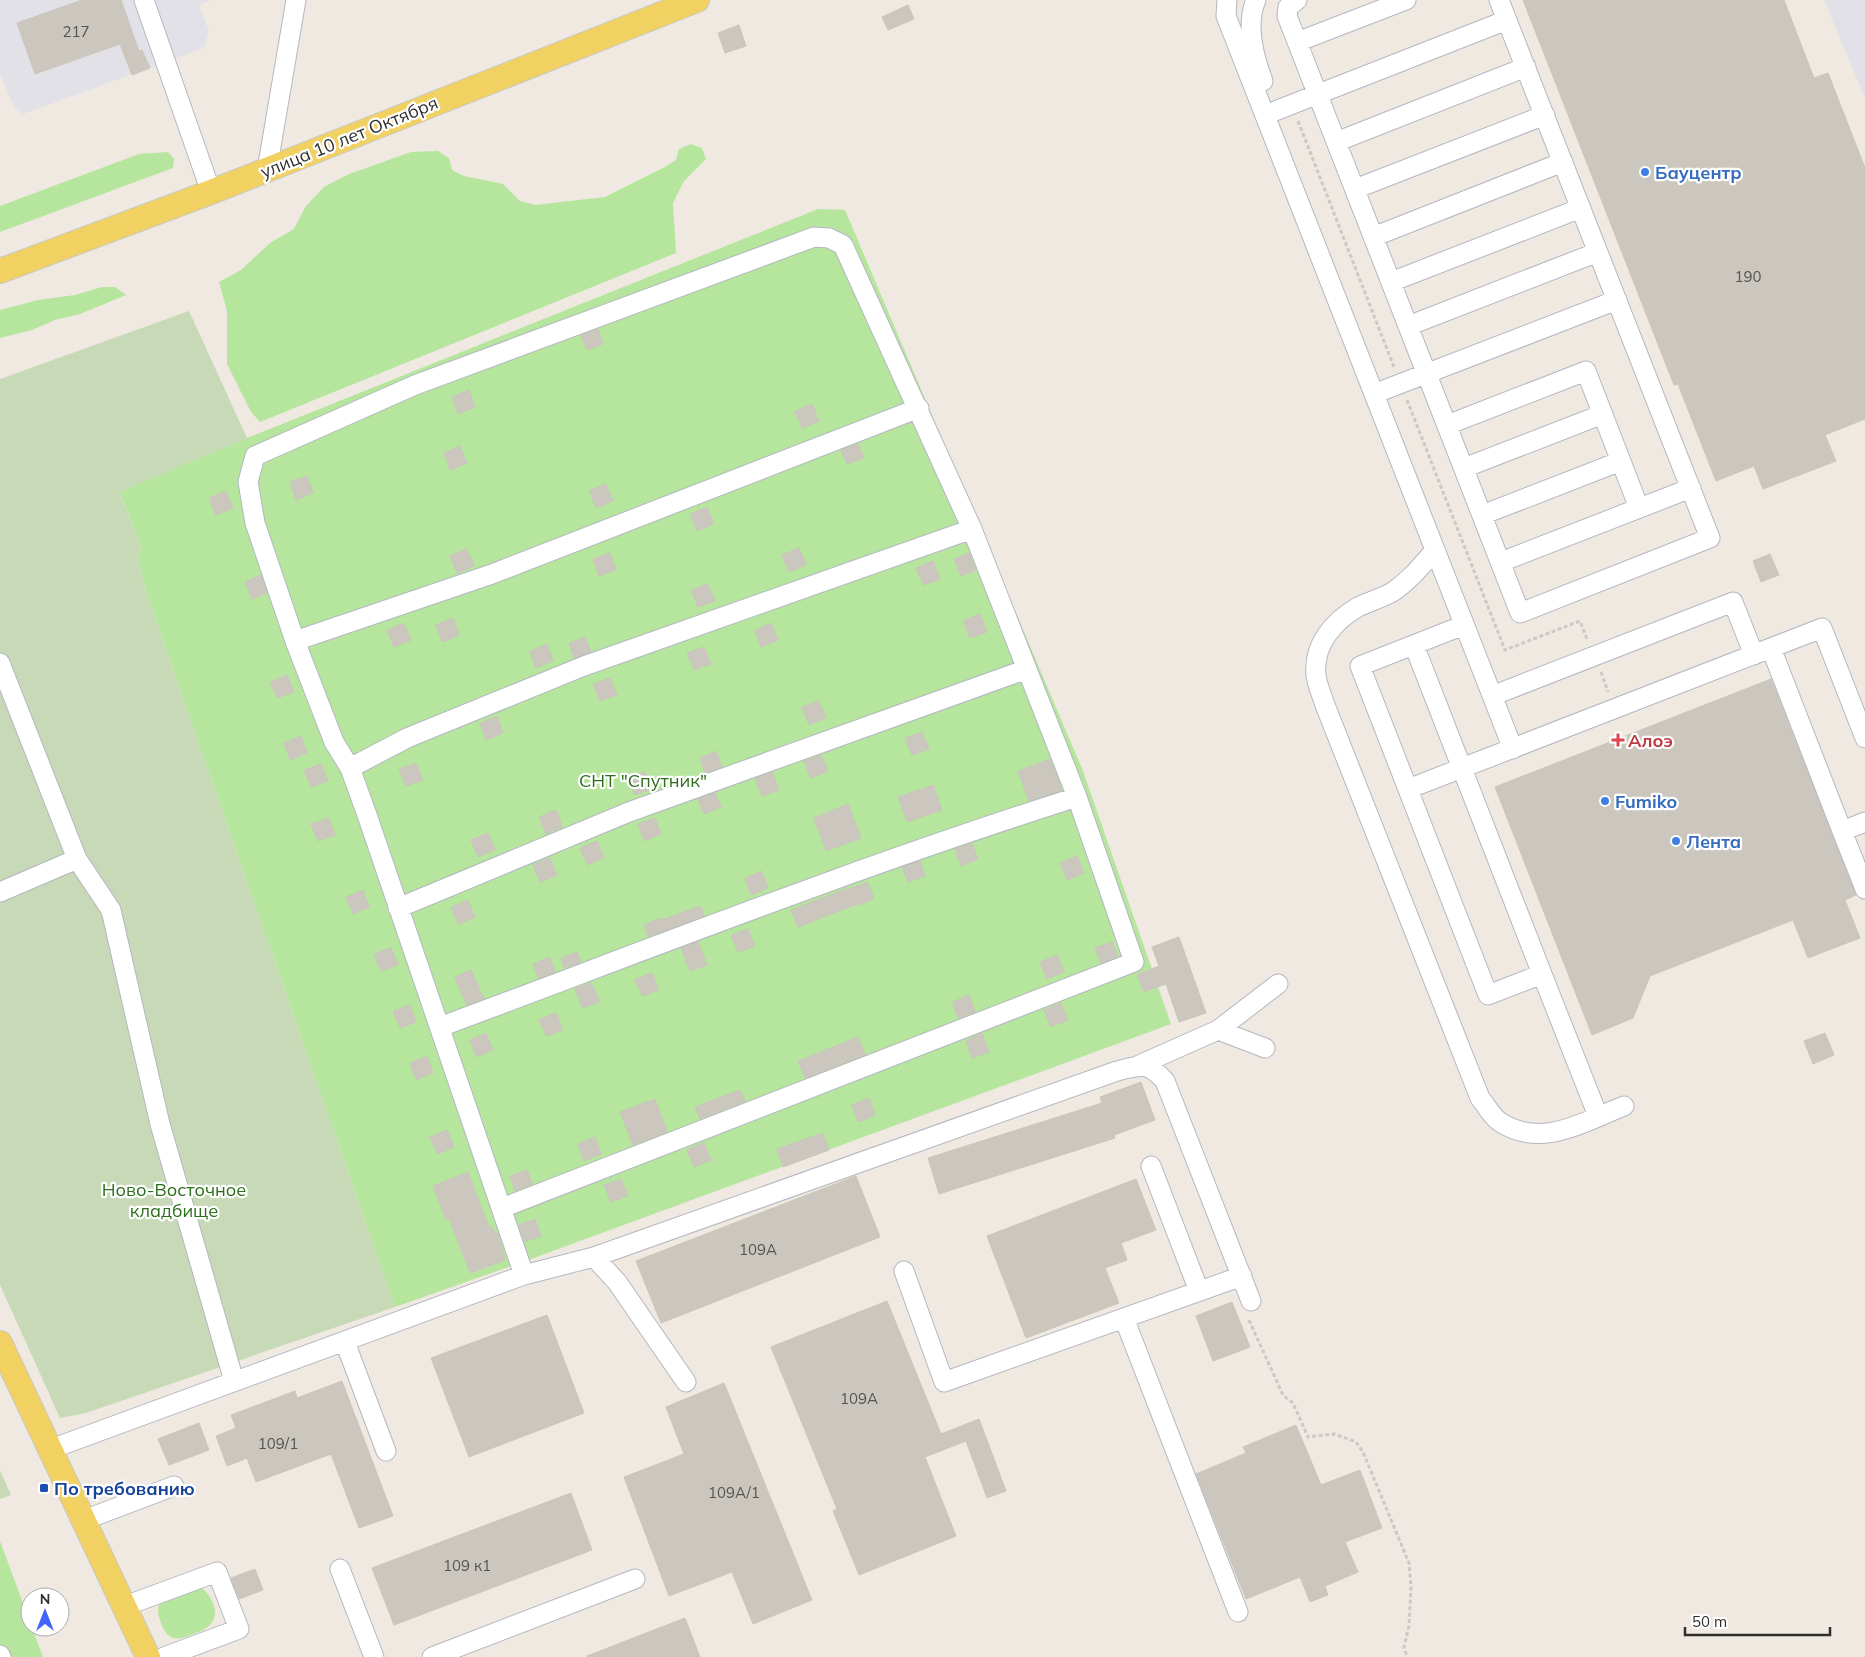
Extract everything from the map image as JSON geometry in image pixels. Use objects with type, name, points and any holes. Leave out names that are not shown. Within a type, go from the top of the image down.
[{"type":"main road","name":"улица 10 лет Октября","points":[[0,271],[211,192],[697,0]]},
{"type":"main road","points":[[0,1343],[148,1657]]},
{"type":"street","points":[[144,0],[211,192]]},
{"type":"street","points":[[1227,0],[1226,16],[1464,625],[1518,747]]},
{"type":"street","points":[[1256,0],[1253,8],[1251,29],[1258,67],[1502,692],[1518,747]]},
{"type":"street","points":[[1297,0],[1288,7],[1287,16],[1520,612],[1710,538],[1500,0]]},
{"type":"street","points":[[1297,42],[1406,0]]},
{"type":"street","points":[[267,170],[298,1]]},
{"type":"street","points":[[1275,111],[1507,20]]},
{"type":"street","points":[[1336,142],[1526,68]]},
{"type":"street","points":[[1354,189],[1545,115]]},
{"type":"street","points":[[1373,236],[1563,162]]},
{"type":"street","points":[[1391,282],[1581,208]]},
{"type":"street","points":[[502,1208],[1134,962],[1077,797],[972,529],[919,408],[843,244],[829,238],[814,237],[415,385],[255,456],[248,482],[255,523],[295,641],[334,742],[350,768],[524,1275]]},
{"type":"street","points":[[1408,326],[1598,252]]},
{"type":"street","points":[[1384,390],[1617,300]]},
{"type":"street","points":[[1447,426],[1586,371],[1639,508]]},
{"type":"street","points":[[295,641],[492,574],[919,408]]},
{"type":"street","points":[[1464,468],[1602,414]]},
{"type":"street","points":[[1482,515],[1621,461]]},
{"type":"street","points":[[1501,562],[1691,488]]},
{"type":"street","points":[[350,768],[407,738],[584,666],[972,529]]},
{"type":"street","points":[[1435,550],[1411,577],[1392,592],[1360,606],[1338,620],[1325,636],[1318,654],[1316,675],[1325,705],[1480,1098],[1498,1121],[1526,1134],[1555,1133],[1624,1106]]},
{"type":"street","points":[[1502,692],[1733,602],[1762,651],[1842,831],[1865,889]]},
{"type":"street","points":[[1464,625],[1360,666],[1488,995],[1542,974]]},
{"type":"street","points":[[1408,789],[1822,628],[1865,738]]},
{"type":"street","points":[[1414,645],[1598,1116]]},
{"type":"street","points":[[0,663],[77,859],[111,910],[160,1124],[234,1381]]},
{"type":"street","points":[[398,908],[630,812],[1028,668]]},
{"type":"street","points":[[440,1028],[788,897],[1002,821],[1077,797]]},
{"type":"street","points":[[1842,831],[1865,822]]},
{"type":"street","points":[[0,892],[77,859]]},
{"type":"street","points":[[51,1448],[524,1275],[594,1257],[1117,1071],[1137,1066],[1218,1030],[1278,984]]},
{"type":"street","points":[[1218,1030],[1265,1048]]},
{"type":"street","points":[[1137,1066],[1155,1069],[1165,1081],[1242,1276],[1249,1309]]},
{"type":"street","points":[[1151,1166],[1199,1291]]},
{"type":"street","points":[[594,1257],[617,1282],[686,1382]]},
{"type":"street","points":[[904,1272],[944,1382],[1242,1276]]},
{"type":"street","points":[[1124,1318],[1238,1612]]},
{"type":"street","points":[[345,1342],[386,1452]]},
{"type":"street","points":[[84,1520],[174,1486]]},
{"type":"street","points":[[340,1569],[374,1657]]},
{"type":"street","points":[[125,1606],[217,1572],[239,1629],[164,1657]]},
{"type":"street","points":[[432,1657],[635,1579]]},
{"type":"path","points":[[1249,1309],[1283,1395],[1294,1404],[1308,1437],[1334,1434],[1356,1442],[1363,1452],[1409,1564],[1411,1587],[1409,1626],[1404,1647],[1407,1657]]},
{"type":"shaded area","points":[[0,0],[212,0],[199,5],[209,31],[204,48],[23,114],[14,107],[0,74]]},
{"type":"shaded area","points":[[1824,0],[1865,0],[1865,98]]},
{"type":"green space","points":[[691,144],[702,148],[706,159],[684,181],[673,203],[676,253],[260,422],[251,412],[227,364],[227,311],[219,282],[241,270],[270,243],[294,229],[306,206],[324,187],[349,174],[411,152],[438,151],[449,158],[452,170],[464,176],[503,184],[520,201],[535,205],[605,197],[665,167],[676,160],[679,149]]},
{"type":"green space","points":[[168,152],[174,159],[173,168],[0,232],[0,206],[139,154]]},
{"type":"green space","name":"СНТ \"Спутник\"","points":[[818,209],[845,210],[1083,771],[1171,1024],[395,1307],[146,592],[138,559],[141,546],[119,491]]},
{"type":"green space","points":[[102,287],[115,287],[126,295],[80,314],[55,320],[32,330],[0,338],[0,310],[38,300],[75,295]]},
{"type":"green space","name":"Ново-Восточное кладбище","points":[[189,311],[247,438],[119,492],[141,546],[138,559],[146,592],[395,1307],[86,1413],[60,1418],[0,1285],[0,379]]},
{"type":"green space","points":[[0,1470],[11,1495],[0,1499]]},
{"type":"green space","points":[[0,1541],[20,1595],[20,1637],[36,1637],[43,1657],[0,1657]]},
{"type":"green space","points":[[200,1587],[209,1595],[214,1607],[214,1619],[211,1624],[200,1632],[185,1637],[176,1638],[168,1635],[159,1618],[158,1610],[161,1600]]},
{"type":"building","points":[[82,0],[121,0],[139,51],[142,50],[150,68],[132,75],[120,44],[35,74],[17,23]]},
{"type":"building","points":[[1523,0],[1784,0],[1814,78],[1828,73],[1865,168],[1865,419],[1825,435],[1836,461],[1763,489],[1754,466],[1716,481],[1678,384],[1674,385]]},
{"type":"building","points":[[908,5],[914,19],[888,30],[882,17]]},
{"type":"building","points":[[739,25],[746,46],[725,53],[718,33]]},
{"type":"building","points":[[598,329],[603,344],[587,350],[581,335]]},
{"type":"building","points":[[469,390],[475,407],[458,414],[452,397]]},
{"type":"building","points":[[812,404],[819,421],[802,428],[795,411]]},
{"type":"building","points":[[858,444],[864,458],[847,464],[841,450]]},
{"type":"building","points":[[460,446],[467,463],[450,470],[444,453]]},
{"type":"building","points":[[307,476],[313,493],[296,500],[290,482]]},
{"type":"building","points":[[606,484],[613,501],[596,508],[589,491]]},
{"type":"building","points":[[226,491],[233,508],[216,515],[209,498]]},
{"type":"building","points":[[707,507],[714,524],[697,531],[690,514]]},
{"type":"building","points":[[799,548],[806,565],[789,572],[782,555]]},
{"type":"building","points":[[467,549],[474,566],[457,573],[450,556]]},
{"type":"building","points":[[610,553],[616,570],[599,576],[593,559]]},
{"type":"building","points":[[969,553],[976,570],[961,576],[954,559]]},
{"type":"building","points":[[1770,554],[1779,575],[1761,582],[1753,561]]},
{"type":"building","points":[[933,561],[940,579],[923,585],[916,568]]},
{"type":"building","points":[[261,575],[267,593],[252,599],[245,582]]},
{"type":"building","points":[[708,584],[715,601],[698,607],[691,590]]},
{"type":"building","points":[[980,614],[987,632],[970,638],[963,621]]},
{"type":"building","points":[[453,618],[459,635],[442,642],[436,625]]},
{"type":"building","points":[[404,623],[411,640],[394,647],[387,630]]},
{"type":"building","points":[[771,623],[778,640],[761,647],[755,630]]},
{"type":"building","points":[[585,637],[591,652],[574,658],[569,643]]},
{"type":"building","points":[[547,644],[553,661],[536,668],[530,651]]},
{"type":"building","points":[[704,647],[711,664],[694,670],[687,653]]},
{"type":"building","points":[[287,675],[294,692],[277,698],[270,682]]},
{"type":"building","points":[[610,678],[617,695],[600,701],[593,684]]},
{"type":"building","name":"Лента","points":[[1771,679],[1856,895],[1845,900],[1860,938],[1808,958],[1793,920],[1650,976],[1633,1018],[1592,1035],[1495,787]]},
{"type":"building","points":[[819,701],[826,718],[809,725],[802,707]]},
{"type":"building","points":[[497,716],[503,733],[486,740],[480,723]]},
{"type":"building","points":[[922,732],[929,749],[912,755],[905,738]]},
{"type":"building","points":[[301,736],[307,753],[290,760],[284,743]]},
{"type":"building","points":[[716,751],[722,767],[705,773],[700,758]]},
{"type":"building","points":[[821,755],[828,771],[811,778],[804,761]]},
{"type":"building","points":[[1050,759],[1062,790],[1029,801],[1018,771]]},
{"type":"building","points":[[416,763],[423,780],[406,786],[399,769]]},
{"type":"building","points":[[321,764],[328,781],[311,787],[304,770]]},
{"type":"building","points":[[645,772],[652,789],[635,795],[628,778]]},
{"type":"building","points":[[772,772],[779,790],[762,796],[755,779]]},
{"type":"building","points":[[933,785],[942,810],[907,822],[898,797]]},
{"type":"building","points":[[715,793],[721,807],[704,814],[698,799]]},
{"type":"building","points":[[848,804],[861,838],[826,851],[814,818]]},
{"type":"building","points":[[556,810],[562,827],[546,834],[539,817]]},
{"type":"building","points":[[329,818],[335,835],[318,841],[311,824]]},
{"type":"building","points":[[655,818],[661,834],[644,841],[638,824]]},
{"type":"building","points":[[488,833],[495,850],[478,857],[471,840]]},
{"type":"building","points":[[597,841],[604,858],[587,865],[580,848]]},
{"type":"building","points":[[972,844],[978,859],[961,866],[955,849]]},
{"type":"building","points":[[1077,856],[1084,873],[1067,880],[1060,863]]},
{"type":"building","points":[[550,858],[557,875],[540,882],[533,865]]},
{"type":"building","points":[[920,861],[925,876],[908,882],[902,867]]},
{"type":"building","points":[[762,871],[768,888],[751,895],[745,878]]},
{"type":"building","points":[[868,882],[874,899],[798,927],[791,910]]},
{"type":"building","points":[[363,890],[369,907],[353,914],[346,897]]},
{"type":"building","points":[[468,900],[475,917],[458,924],[451,907]]},
{"type":"building","points":[[700,906],[704,916],[648,937],[644,925]]},
{"type":"building","points":[[748,929],[755,946],[738,952],[731,935]]},
{"type":"building","points":[[1179,937],[1206,1013],[1179,1022],[1166,984],[1144,992],[1137,975],[1159,966],[1152,947]]},
{"type":"building","points":[[698,942],[707,965],[690,971],[681,948]]},
{"type":"building","points":[[1112,942],[1118,956],[1101,963],[1095,948]]},
{"type":"building","points":[[391,948],[398,965],[381,971],[374,954]]},
{"type":"building","points":[[577,952],[581,962],[564,968],[561,958]]},
{"type":"building","points":[[1057,955],[1064,972],[1047,979],[1040,962]]},
{"type":"building","points":[[550,957],[555,972],[538,978],[533,964]]},
{"type":"building","points":[[471,970],[484,999],[467,1005],[455,977]]},
{"type":"building","points":[[652,973],[659,990],[642,996],[635,979]]},
{"type":"building","points":[[590,983],[591,986],[593,985],[599,1002],[582,1008],[575,988]]},
{"type":"building","points":[[969,995],[975,1012],[958,1018],[952,1002]]},
{"type":"building","points":[[1061,1003],[1068,1020],[1051,1027],[1044,1010]]},
{"type":"building","points":[[410,1005],[416,1022],[400,1028],[393,1011]]},
{"type":"building","points":[[556,1013],[563,1030],[546,1036],[539,1019]]},
{"type":"building","points":[[486,1033],[493,1050],[476,1057],[470,1040]]},
{"type":"building","points":[[982,1033],[989,1052],[972,1058],[966,1041]]},
{"type":"building","points":[[1825,1033],[1834,1055],[1813,1064],[1804,1041]]},
{"type":"building","points":[[858,1037],[865,1055],[805,1078],[798,1061]]},
{"type":"building","points":[[427,1056],[433,1073],[416,1080],[410,1063]]},
{"type":"building","points":[[1141,1082],[1155,1120],[1114,1135],[1115,1138],[939,1194],[928,1158],[1102,1103],[1100,1097]]},
{"type":"building","points":[[740,1090],[745,1101],[700,1119],[695,1107]]},
{"type":"building","points":[[869,1098],[875,1115],[858,1122],[852,1105]]},
{"type":"building","points":[[655,1099],[667,1132],[633,1145],[620,1112]]},
{"type":"building","points":[[447,1130],[454,1147],[437,1154],[430,1137]]},
{"type":"building","points":[[823,1133],[829,1150],[783,1167],[777,1149]]},
{"type":"building","points":[[595,1137],[601,1154],[584,1161],[578,1144]]},
{"type":"building","points":[[704,1143],[711,1160],[694,1167],[687,1150]]},
{"type":"building","points":[[527,1170],[532,1184],[515,1191],[510,1176]]},
{"type":"building","points":[[468,1172],[489,1228],[492,1226],[495,1234],[498,1233],[505,1260],[470,1273],[449,1218],[446,1219],[433,1186]]},
{"type":"building","points":[[856,1176],[880,1237],[661,1323],[636,1261]]},
{"type":"building","points":[[621,1179],[628,1196],[611,1202],[604,1185]]},
{"type":"building","points":[[1136,1179],[1156,1230],[1121,1243],[1127,1260],[1105,1268],[1119,1303],[1026,1338],[987,1236]]},
{"type":"building","points":[[535,1219],[541,1236],[525,1242],[519,1225]]},
{"type":"building","points":[[887,1301],[941,1434],[979,1419],[1006,1491],[987,1498],[966,1441],[925,1457],[956,1536],[859,1575],[833,1511],[837,1509],[771,1347]]},
{"type":"building","points":[[1232,1302],[1250,1347],[1213,1361],[1196,1316]]},
{"type":"building","points":[[547,1315],[584,1413],[469,1457],[431,1358]]},
{"type":"building","points":[[342,1381],[393,1516],[359,1528],[331,1454],[256,1482],[247,1458],[227,1466],[216,1436],[236,1428],[231,1415],[295,1391],[297,1398]]},
{"type":"building","points":[[724,1383],[812,1600],[753,1624],[732,1572],[669,1596],[624,1477],[684,1454],[666,1407]]},
{"type":"building","points":[[199,1423],[209,1450],[169,1465],[158,1439]]},
{"type":"building","points":[[1296,1425],[1321,1485],[1360,1470],[1382,1528],[1345,1542],[1358,1572],[1325,1586],[1328,1595],[1310,1602],[1300,1577],[1246,1599],[1196,1474],[1246,1453],[1243,1447]]},
{"type":"building","points":[[571,1493],[592,1550],[394,1625],[372,1568]]},
{"type":"building","points":[[255,1569],[263,1590],[239,1599],[231,1578]]},
{"type":"building","points":[[685,1618],[700,1657],[587,1657],[587,1656]]},
{"type":"place","name":"Бауцентр","points":[[1645,172]]},
{"type":"place","name":"Алоэ","points":[[1618,740]]},
{"type":"place","name":"Fumiko","points":[[1605,801]]},
{"type":"place","name":"Лента","points":[[1676,841]]},
{"type":"place","name":"По требованию","points":[[44,1488]]}]
